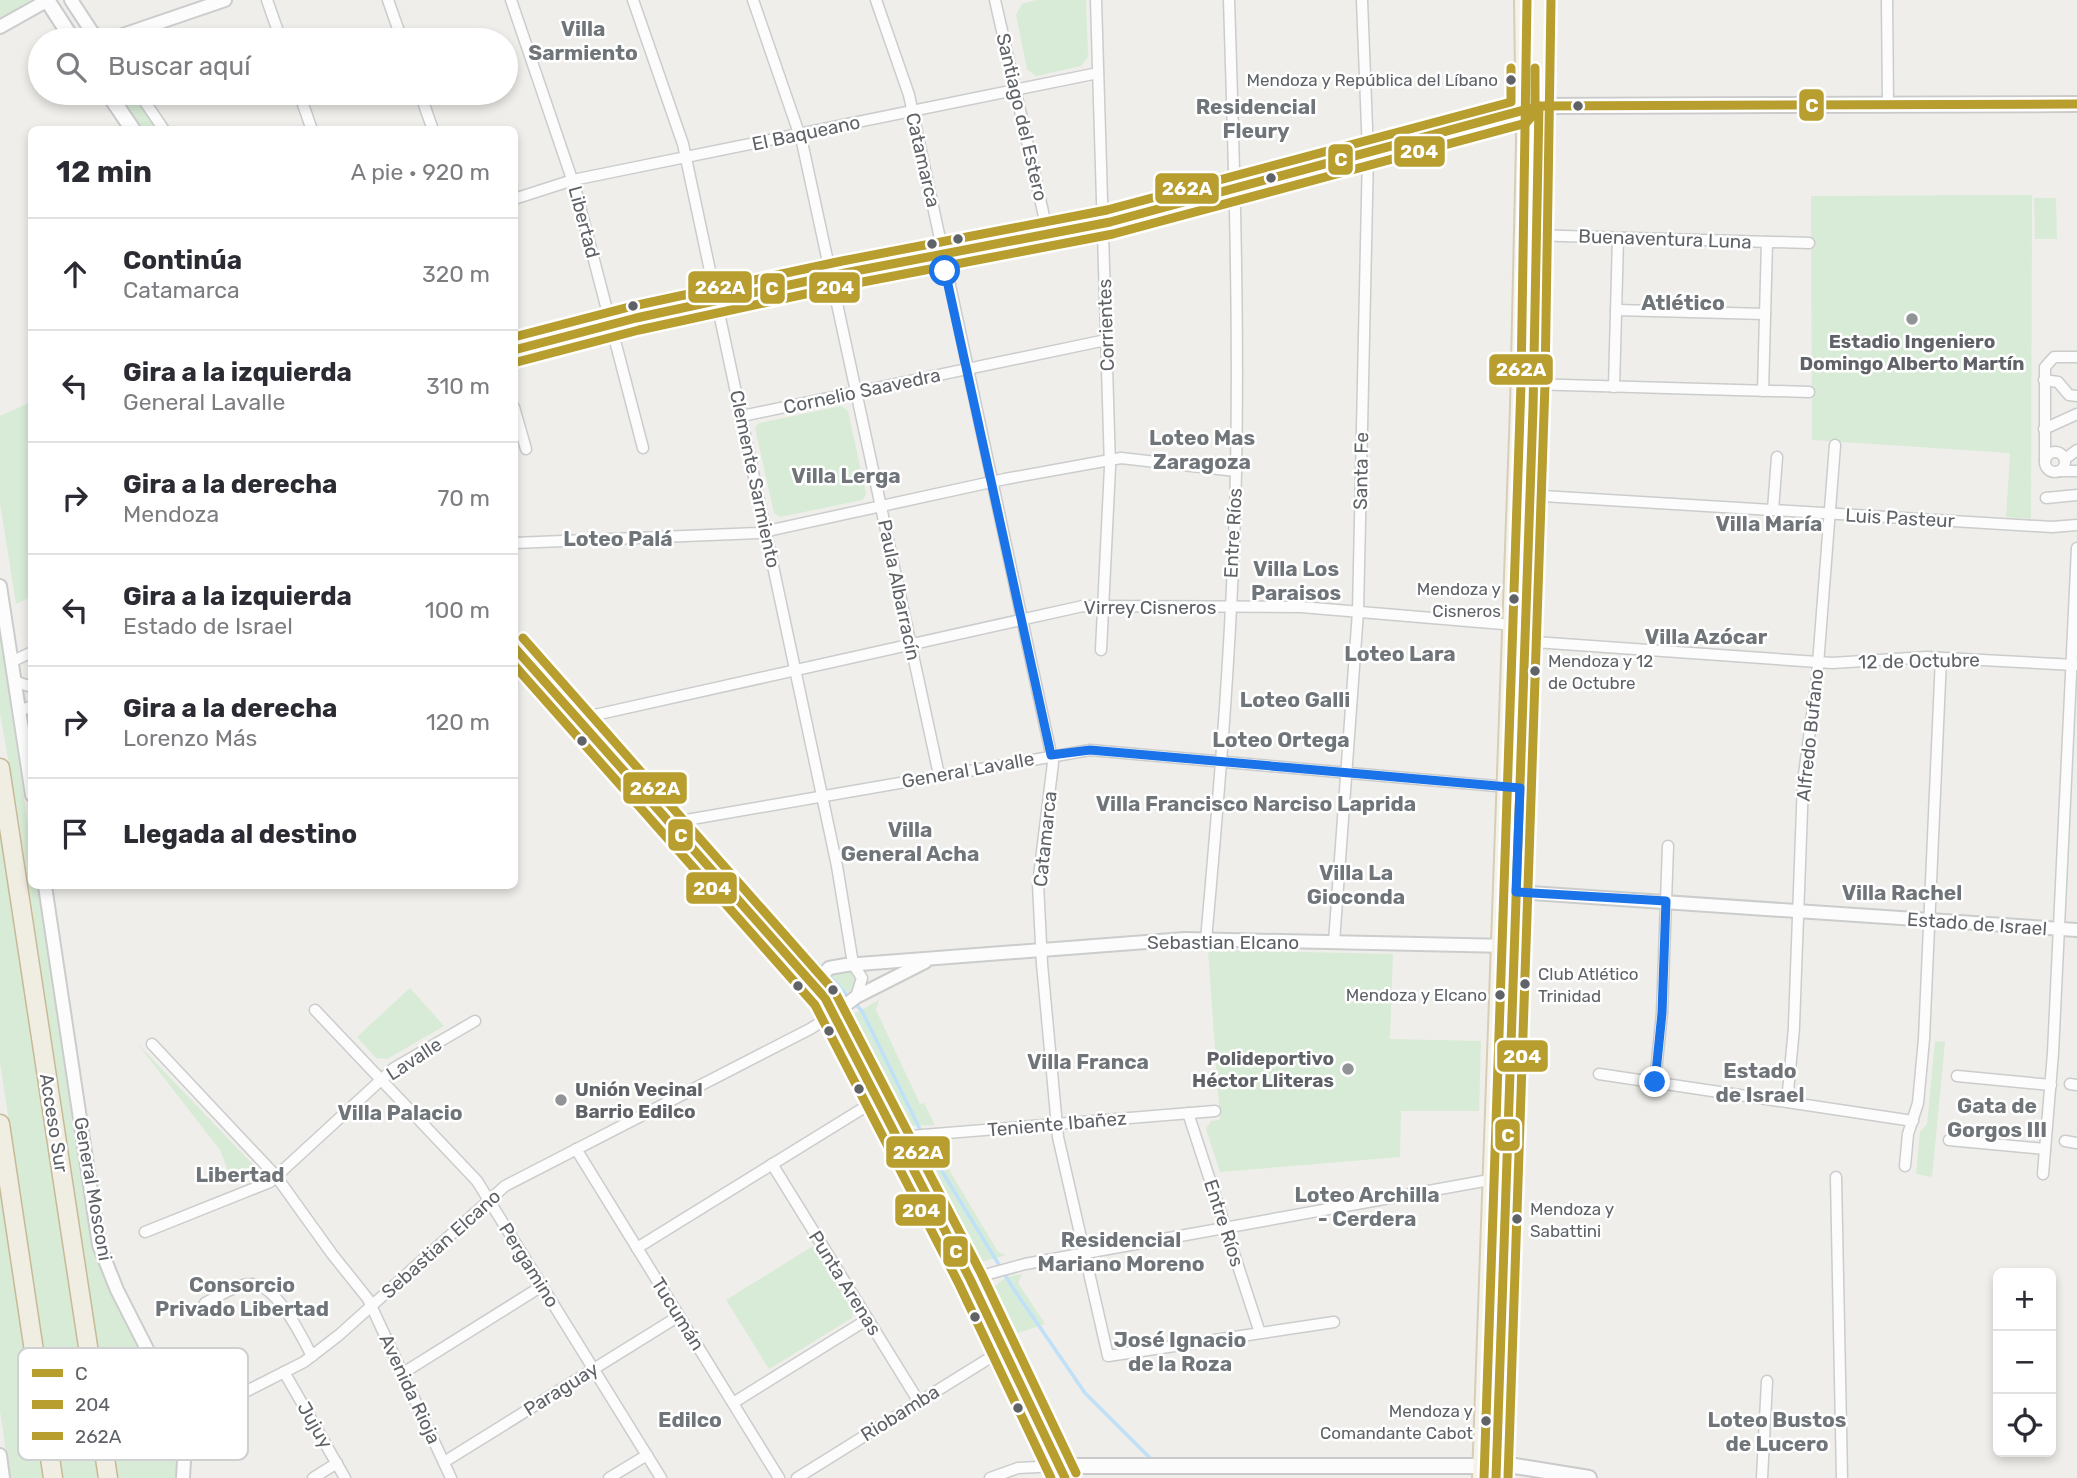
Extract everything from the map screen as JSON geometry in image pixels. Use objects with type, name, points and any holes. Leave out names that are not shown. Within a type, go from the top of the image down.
[{"type":"highway","name":"Acceso Sur","points":[[0,768],[88,1348]]},
{"type":"highway","points":[[0,1124],[34,1348]]},
{"type":"highway","points":[[50,1460],[53,1478]]},
{"type":"highway","name":"Acceso Sur","points":[[105,1460],[108,1478]]},
{"type":"main road","points":[[47,0],[65,28]]},
{"type":"main road","points":[[1480,1472],[1518,384],[1522,234],[1522,0]]},
{"type":"main road","points":[[1496,1472],[1534,384],[1539,0]]},
{"type":"main road","points":[[518,349],[610,325],[831,276],[1104,224],[1539,106],[2077,104]]},
{"type":"main road","points":[[116,105],[130,126]]},
{"type":"main road","points":[[518,651],[815,984],[834,1014],[970,1279],[1062,1472],[1496,1472],[1589,1478]]},
{"type":"street","points":[[0,27],[47,0]]},
{"type":"street","points":[[71,0],[89,28]]},
{"type":"street","points":[[143,28],[225,0]]},
{"type":"street","points":[[267,0],[277,28]]},
{"type":"street","points":[[388,0],[398,28]]},
{"type":"street","name":"Libertad","points":[[511,0],[573,180],[643,448]]},
{"type":"street","name":"Clemente Sarmiento","points":[[633,0],[685,157],[822,795],[846,911],[853,964],[862,980],[856,997]]},
{"type":"street","name":"Paula Albarracín","points":[[753,0],[800,134],[939,775]]},
{"type":"street","name":"Catamarca","points":[[876,0],[912,111],[1051,755],[1038,884],[1057,1124],[1108,1356],[1260,1333]]},
{"type":"street","name":"Santiago del Estero","points":[[997,0],[1048,234]]},
{"type":"street","name":"Corrientes","points":[[1096,0],[1109,460],[1101,650]]},
{"type":"street","name":"Entre Ríos","points":[[1206,940],[1222,762],[1236,471],[1236,188],[1229,0]]},
{"type":"street","name":"Santa Fe","points":[[1334,942],[1358,612],[1368,153],[1362,0]]},
{"type":"street","points":[[1887,0],[1888,105]]},
{"type":"street","name":"El Baqueano","points":[[518,198],[573,180],[1098,73]]},
{"type":"street","points":[[147,105],[160,126]]},
{"type":"street","points":[[303,105],[311,126]]},
{"type":"street","points":[[424,105],[432,126]]},
{"type":"street","name":"Buenaventura Luna","points":[[1522,234],[1808,243]]},
{"type":"street","points":[[1614,387],[1618,238]]},
{"type":"street","points":[[1763,391],[1767,242]]},
{"type":"street","points":[[1616,310],[1765,314]]},
{"type":"street","name":"Cornelio Saavedra","points":[[741,416],[1106,340]]},
{"type":"street","points":[[2077,356],[2051,358],[2045,364],[2044,380],[2045,460],[2050,472],[2077,471]]},
{"type":"street","points":[[2044,380],[2058,382],[2071,396],[2077,396]]},
{"type":"street","points":[[1518,384],[1809,392]]},
{"type":"street","points":[[2044,429],[2077,414]]},
{"type":"street","points":[[518,421],[526,449]]},
{"type":"street","name":"Alfredo Bufano","points":[[1787,1102],[1794,1027],[1803,782],[1819,662],[1835,445]]},
{"type":"street","points":[[2061,471],[2064,459],[2077,450]]},
{"type":"street","points":[[2045,460],[2055,452],[2064,459]]},
{"type":"street","points":[[1773,510],[1777,457]]},
{"type":"street","points":[[518,542],[766,531],[991,481],[1121,458],[1236,471]]},
{"type":"street","name":"Luis Pasteur","points":[[1514,494],[2052,527],[2077,525]]},
{"type":"street","points":[[2046,498],[2077,495]]},
{"type":"street","points":[[2043,1174],[2053,1053],[2074,664],[2077,548]]},
{"type":"street","points":[[0,586],[14,681],[25,708],[28,745]]},
{"type":"street","name":"Virrey Cisneros","points":[[577,719],[1083,606],[1301,607],[1510,625],[1525,634]]},
{"type":"street","name":"12 de Octubre","points":[[1509,640],[1525,634],[1819,662],[1941,658],[2074,664]]},
{"type":"street","points":[[11,662],[28,654]]},
{"type":"street","points":[[1905,1166],[1918,1103],[1924,1040],[1941,658]]},
{"type":"street","points":[[14,681],[28,686]]},
{"type":"street","name":"General Lavalle","points":[[669,822],[1090,750],[1520,788]]},
{"type":"street","points":[[1655,1082],[1662,1013],[1668,846]]},
{"type":"street","name":"General Mosconi","points":[[45,889],[99,1245],[109,1274],[147,1348]]},
{"type":"street","name":"Estado de Israel","points":[[1501,891],[2077,930]]},
{"type":"street","name":"Sebastian Elcano","points":[[815,984],[831,967],[853,964],[1206,940],[1514,946]]},
{"type":"street","name":"Sebastian Elcano","points":[[248,1391],[312,1356],[372,1306],[505,1186],[810,1029],[856,997],[932,959]]},
{"type":"street","name":"Pergamino","points":[[315,1010],[477,1181],[661,1478]]},
{"type":"street","name":"Lavalle","points":[[145,1232],[270,1182],[394,1068],[475,1021]]},
{"type":"street","name":"Avenida Rioja","points":[[152,1044],[276,1176],[372,1306],[451,1478]]},
{"type":"street","points":[[1599,1074],[1913,1121]]},
{"type":"street","points":[[1957,1076],[2051,1085]]},
{"type":"street","points":[[637,1248],[878,1098]]},
{"type":"street","name":"Teniente Ibañez","points":[[898,1137],[1215,1111]]},
{"type":"street","name":"Entre Ríos","points":[[1188,1113],[1260,1333]]},
{"type":"street","points":[[1950,1140],[2045,1149]]},
{"type":"street","points":[[2065,1142],[2077,1143]]},
{"type":"street","name":"Tucumán","points":[[576,1149],[779,1478]]},
{"type":"street","name":"Punta Arenas","points":[[772,1164],[919,1402]]},
{"type":"street","points":[[970,1279],[1025,1264],[1506,1177]]},
{"type":"street","points":[[1836,1177],[1842,1478]]},
{"type":"street","points":[[205,1303],[247,1284],[257,1285],[285,1308],[312,1356]]},
{"type":"street","points":[[402,1373],[542,1286]]},
{"type":"street","name":"Paraguay","points":[[444,1462],[679,1316]]},
{"type":"street","points":[[733,1403],[868,1319]]},
{"type":"street","points":[[1260,1333],[1334,1322]]},
{"type":"street","name":"Riobamba","points":[[797,1478],[1004,1349]]},
{"type":"street","name":"Jujuy","points":[[284,1372],[345,1478]]},
{"type":"street","points":[[1762,1478],[1767,1381]]},
{"type":"street","points":[[0,1455],[4,1478]]},
{"type":"street","points":[[609,1478],[647,1455]]},
{"type":"street","name":"General Mosconi","points":[[183,1478],[184,1460]]},
{"type":"street","points":[[313,1478],[337,1463]]},
{"type":"street","points":[[990,1478],[1018,1468],[1062,1472]]},
{"type":"green space","points":[[0,0],[30,0],[26,8],[0,21]]},
{"type":"green space","points":[[1036,0],[1086,0],[1088,57],[1081,66],[1036,76],[1027,69],[1016,15],[1022,4]]},
{"type":"green space","points":[[125,105],[141,105],[156,126],[140,126]]},
{"type":"green space","points":[[2032,195],[2031,519],[2006,517],[2010,453],[1812,440],[1811,196]]},
{"type":"green space","points":[[2034,198],[2056,198],[2057,239],[2035,239]]},
{"type":"green space","points":[[28,403],[28,598],[16,604],[0,503],[0,416]]},
{"type":"green space","points":[[841,406],[848,411],[866,494],[862,500],[780,517],[774,513],[755,428],[759,423]]},
{"type":"green space","points":[[0,635],[28,825],[28,881],[19,821],[0,713]]},
{"type":"green space","points":[[0,822],[79,1348],[43,1348],[0,1062]]},
{"type":"green space","points":[[29,889],[38,889],[93,1243],[113,1299],[138,1348],[98,1348]]},
{"type":"green space","name":"Polideportivo Héctor Lliteras","points":[[1208,950],[1393,954],[1390,1039],[1481,1041],[1479,1111],[1401,1111],[1400,1157],[1220,1172],[1206,1129],[1211,1121],[1220,1120]]},
{"type":"green space","points":[[852,971],[857,984],[851,991],[838,993],[827,982],[833,973]]},
{"type":"green space","points":[[410,988],[444,1026],[387,1059],[376,1058],[357,1037]]},
{"type":"green space","points":[[879,1000],[876,1010],[920,1104],[924,1103],[935,1125],[910,1126],[852,1015]]},
{"type":"green space","points":[[1935,1041],[1945,1042],[1932,1177],[1916,1174],[1920,1132],[1927,1124]]},
{"type":"green space","points":[[137,1043],[256,1168],[254,1175],[233,1183],[220,1150]]},
{"type":"green space","points":[[937,1143],[935,1146],[998,1252],[1006,1255],[981,1262],[922,1147],[923,1144]]},
{"type":"green space","points":[[0,1189],[24,1348],[18,1348],[18,1460],[40,1460],[43,1478],[10,1478],[0,1411]]},
{"type":"green space","points":[[813,1246],[853,1312],[852,1318],[769,1369],[726,1300]]},
{"type":"green space","points":[[1022,1274],[1018,1283],[1045,1324],[1018,1333],[994,1287],[1006,1277]]},
{"type":"green space","points":[[59,1460],[96,1460],[99,1478],[62,1478]]},
{"type":"green space","points":[[115,1460],[176,1460],[175,1478],[118,1478]]},
{"type":"waterway","points":[[670,807],[862,1011],[934,1158],[1013,1288],[1085,1393],[1153,1461]]},
{"type":"transit line","name":"262A","points":[[1484,1478],[1521,384],[1527,0]]},
{"type":"transit line","name":"204","points":[[1508,1478],[1545,384],[1551,0]]},
{"type":"transit line","name":"262A","points":[[518,336],[633,306],[842,261],[1107,210],[1511,102],[1511,68]]},
{"type":"transit line","name":"204","points":[[518,362],[639,330],[847,285],[1113,234],[1526,123],[1535,113],[1535,68]]},
{"type":"transit line","name":"C","points":[[518,349],[636,318],[845,273],[1110,222],[1539,106],[2077,104]]},
{"type":"transit line","name":"C","points":[[1496,1478],[1533,408],[1539,106]]},
{"type":"transit line","name":"262A","points":[[523,638],[835,992],[981,1273],[1076,1473]]},
{"type":"transit line","name":"C","points":[[518,652],[825,998],[970,1279],[1065,1478]]},
{"type":"transit line","name":"204","points":[[518,670],[815,1005],[959,1284],[1051,1478]]},
{"type":"place","name":"Mendoza y República del Líbano","points":[[1511,80]]},
{"type":"place","name":"Estadio Ingeniero Domingo Alberto Martín","points":[[1912,319]]},
{"type":"place","name":"Mendoza y Cisneros","points":[[1514,599]]},
{"type":"place","name":"Mendoza y 12 de Octubre","points":[[1535,671]]},
{"type":"place","name":"Club Atlético Trinidad","points":[[1525,984]]},
{"type":"place","name":"Mendoza y Elcano","points":[[1500,995]]},
{"type":"place","name":"Polideportivo Héctor Lliteras","points":[[1348,1069]]},
{"type":"place","name":"Unión Vecinal Barrio Edilco","points":[[561,1100]]},
{"type":"place","name":"Mendoza y Sabattini","points":[[1517,1219]]},
{"type":"place","name":"Mendoza y Comandante Cabot","points":[[1486,1421]]},
{"type":"district","name":"Villa Sarmiento","points":[[583,40]]},
{"type":"district","name":"Residencial Fleury","points":[[1256,118]]},
{"type":"district","name":"Atlético","points":[[1683,302]]},
{"type":"district","name":"Loteo Mas Zaragoza","points":[[1202,449]]},
{"type":"district","name":"Villa Lerga","points":[[846,475]]},
{"type":"district","name":"Villa María","points":[[1769,523]]},
{"type":"district","name":"Loteo Palá","points":[[618,538]]},
{"type":"district","name":"Villa Los Paraisos","points":[[1296,580]]},
{"type":"district","name":"Villa Azócar","points":[[1706,636]]},
{"type":"district","name":"Loteo Lara","points":[[1400,653]]},
{"type":"district","name":"Loteo Galli","points":[[1295,699]]},
{"type":"district","name":"Loteo Ortega","points":[[1281,739]]},
{"type":"district","name":"Villa Francisco Narciso Laprida","points":[[1256,803]]},
{"type":"district","name":"Villa General Acha","points":[[910,841]]},
{"type":"district","name":"Villa La Gioconda","points":[[1356,884]]},
{"type":"district","name":"Villa Rachel","points":[[1902,892]]},
{"type":"district","name":"Villa Franca","points":[[1088,1061]]},
{"type":"district","name":"Estado de Israel","points":[[1760,1082]]},
{"type":"district","name":"Villa Palacio","points":[[400,1112]]},
{"type":"district","name":"Gata de Gorgos III","points":[[1997,1117]]},
{"type":"district","name":"Libertad","points":[[240,1174]]},
{"type":"district","name":"Loteo Archilla - Cerdera","points":[[1367,1206]]},
{"type":"district","name":"Residencial Mariano Moreno","points":[[1121,1251]]},
{"type":"district","name":"Consorcio Privado Libertad","points":[[242,1296]]},
{"type":"district","name":"José Ignacio de la Roza","points":[[1180,1351]]},
{"type":"district","name":"Edilco","points":[[690,1419]]},
{"type":"district","name":"Loteo Bustos de Lucero","points":[[1777,1431]]},
{"type":"route","points":[[945,271],[1051,755],[1090,750],[1520,788],[1516,892],[1666,901],[1662,1013],[1655,1082]]}]
